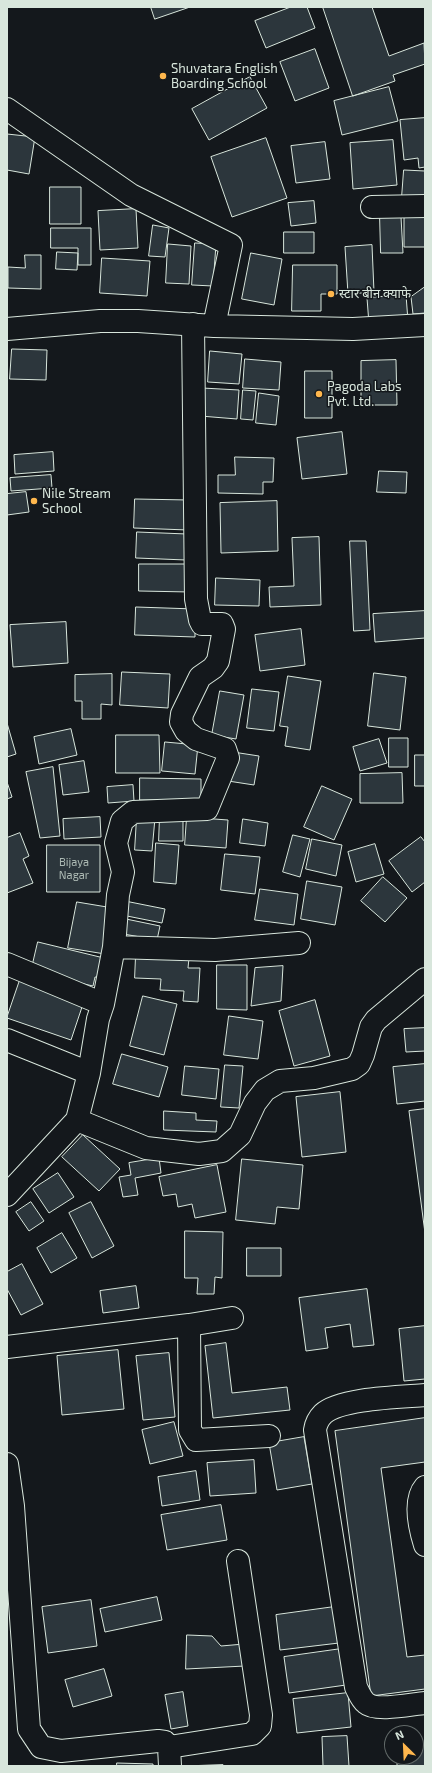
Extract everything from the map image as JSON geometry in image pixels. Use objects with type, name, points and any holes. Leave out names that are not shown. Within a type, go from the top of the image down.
[{"type":"street","points":[[7,108],[131,195],[231,245],[203,325],[196,599],[202,624],[222,624],[224,629],[218,661],[213,668],[200,677],[182,714],[181,722],[186,731],[196,739],[225,749],[228,758],[207,809],[133,812],[122,821],[116,843],[123,872],[118,895],[114,946],[103,1004],[98,1019],[89,1073],[77,1120],[7,1195]]},
{"type":"street","points":[[372,207],[425,206]]},
{"type":"street","points":[[7,329],[100,321],[138,321],[203,325],[353,329],[425,325]]},
{"type":"street","points":[[114,946],[215,950],[299,943]]},
{"type":"street","points":[[7,964],[103,1004]]},
{"type":"street","points":[[77,1120],[146,1148],[199,1154],[222,1151],[240,1135],[255,1104],[265,1090],[280,1081],[314,1078],[352,1069],[359,1064],[371,1027],[376,1020],[425,979]]},
{"type":"street","points":[[7,1040],[89,1073]]},
{"type":"street","points":[[7,1347],[190,1325],[232,1318]]},
{"type":"street","points":[[190,1325],[190,1430],[196,1440],[269,1436]]},
{"type":"street","points":[[425,1395],[348,1402],[324,1413],[317,1421],[315,1430],[356,1687],[361,1698],[367,1705],[381,1708],[425,1703]]},
{"type":"street","points":[[7,1464],[14,1506],[29,1729],[41,1747],[61,1751],[158,1741],[165,1742],[170,1756],[252,1734],[260,1726],[261,1715],[238,1561]]},
{"type":"street","points":[[425,1487],[420,1495],[419,1526],[425,1545]]},
{"type":"building","points":[[151,7],[190,7],[155,19]]},
{"type":"building","points":[[291,7],[307,7],[315,28],[266,48],[255,21]]},
{"type":"building","points":[[323,7],[372,7],[389,56],[424,43],[425,64],[393,75],[395,81],[353,96]]},
{"type":"building","points":[[315,49],[329,88],[295,101],[280,62]]},
{"type":"building","points":[[250,77],[267,108],[209,140],[192,109]]},
{"type":"building","points":[[389,87],[398,121],[342,135],[334,101]]},
{"type":"building","points":[[425,118],[425,167],[419,168],[418,158],[404,160],[400,120]]},
{"type":"building","points":[[7,134],[35,137],[29,174],[7,170]]},
{"type":"building","points":[[266,138],[287,198],[232,217],[211,157]]},
{"type":"building","points":[[393,140],[397,185],[353,189],[350,143]]},
{"type":"building","points":[[325,142],[330,179],[296,183],[291,146]]},
{"type":"building","points":[[404,170],[425,171],[425,198],[402,197]]},
{"type":"building","points":[[50,187],[81,187],[81,224],[50,224]]},
{"type":"building","points":[[314,201],[316,223],[291,226],[288,203]]},
{"type":"building","points":[[136,209],[138,248],[100,250],[98,211]]},
{"type":"building","points":[[380,217],[401,217],[403,253],[381,253]]},
{"type":"building","points":[[425,217],[425,247],[404,247],[404,218]]},
{"type":"building","points":[[153,225],[169,228],[165,257],[149,256]]},
{"type":"building","points":[[51,228],[91,228],[91,265],[78,265],[78,248],[51,248]]},
{"type":"building","points":[[284,232],[314,232],[314,253],[284,253]]},
{"type":"building","points":[[195,243],[216,244],[213,286],[192,285]]},
{"type":"building","points":[[168,244],[191,246],[189,284],[166,283]]},
{"type":"building","points":[[372,245],[374,292],[348,294],[345,247]]},
{"type":"building","points":[[57,252],[78,253],[77,270],[56,269]]},
{"type":"building","points":[[251,253],[282,259],[274,305],[242,299]]},
{"type":"building","points":[[25,255],[41,255],[41,289],[8,288],[8,267],[25,268]]},
{"type":"building","points":[[102,258],[150,261],[147,296],[100,293]]},
{"type":"building","points":[[293,265],[337,265],[337,294],[321,294],[321,311],[292,311]]},
{"type":"building","points":[[425,287],[425,313],[413,314],[411,297]]},
{"type":"building","points":[[406,295],[408,321],[369,324],[367,298]]},
{"type":"building","points":[[12,349],[47,350],[46,380],[10,379]]},
{"type":"building","points":[[210,351],[242,354],[239,384],[208,382]]},
{"type":"building","points":[[245,359],[281,362],[279,390],[243,388]]},
{"type":"building","points":[[396,360],[397,405],[361,405],[361,361]]},
{"type":"building","name":"Pagoda Labs Pvt. Ltd.","points":[[305,371],[332,371],[332,418],[305,418]]},
{"type":"building","points":[[202,388],[239,390],[237,419],[200,416]]},
{"type":"building","points":[[243,390],[256,391],[253,420],[241,419]]},
{"type":"building","points":[[259,393],[279,396],[276,425],[256,423]]},
{"type":"building","points":[[342,432],[347,474],[302,479],[297,438]]},
{"type":"building","points":[[53,452],[54,471],[15,474],[14,455]]},
{"type":"building","points":[[235,457],[274,458],[273,482],[263,482],[263,494],[218,493],[218,475],[235,475]]},
{"type":"building","points":[[379,471],[407,472],[406,493],[377,492]]},
{"type":"building","points":[[51,475],[52,488],[11,491],[10,478]]},
{"type":"building","points":[[26,492],[29,512],[7,515],[7,494]]},
{"type":"building","points":[[135,499],[189,500],[188,530],[134,528]]},
{"type":"building","points":[[277,501],[278,551],[221,553],[220,503]]},
{"type":"building","points":[[137,532],[187,534],[186,560],[136,558]]},
{"type":"building","points":[[319,537],[321,605],[270,607],[269,587],[294,586],[292,538]]},
{"type":"building","points":[[350,541],[366,541],[370,630],[354,631]]},
{"type":"building","points":[[139,564],[191,564],[190,592],[139,591]]},
{"type":"building","points":[[216,578],[260,580],[259,606],[215,605]]},
{"type":"building","points":[[136,607],[195,609],[195,637],[135,635]]},
{"type":"building","points":[[425,611],[425,638],[375,642],[373,614]]},
{"type":"building","points":[[66,622],[68,663],[13,667],[10,625]]},
{"type":"building","points":[[301,629],[305,665],[260,671],[255,635]]},
{"type":"building","points":[[122,672],[170,674],[168,708],[120,705]]},
{"type":"building","points":[[374,673],[406,677],[400,730],[368,726]]},
{"type":"building","points":[[112,674],[112,705],[101,704],[101,719],[82,719],[82,701],[75,701],[75,675]]},
{"type":"building","points":[[288,676],[321,681],[310,750],[285,746],[288,727],[280,726]]},
{"type":"building","points":[[252,689],[279,692],[274,731],[247,728]]},
{"type":"building","points":[[220,691],[244,695],[236,739],[212,735]]},
{"type":"building","points":[[7,723],[16,754],[7,757]]},
{"type":"building","points":[[71,729],[77,755],[39,764],[34,737]]},
{"type":"building","points":[[116,735],[159,735],[160,773],[116,773]]},
{"type":"building","points":[[389,738],[408,738],[408,767],[389,767]]},
{"type":"building","points":[[379,739],[387,763],[360,771],[353,747]]},
{"type":"building","points":[[165,742],[198,745],[195,774],[162,771]]},
{"type":"building","points":[[233,752],[259,756],[254,785],[228,781]]},
{"type":"building","points":[[415,755],[425,755],[425,786],[415,786]]},
{"type":"building","points":[[84,761],[89,792],[63,795],[59,765]]},
{"type":"building","points":[[53,767],[60,836],[40,838],[26,772]]},
{"type":"building","points":[[402,773],[403,803],[360,803],[360,774]]},
{"type":"building","points":[[140,778],[201,779],[201,800],[140,800]]},
{"type":"building","points":[[7,782],[12,797],[7,799]]},
{"type":"building","points":[[133,785],[134,801],[108,803],[107,787]]},
{"type":"building","points":[[322,786],[352,799],[334,840],[304,827]]},
{"type":"building","points":[[160,815],[183,815],[183,841],[159,841]]},
{"type":"building","points":[[100,817],[101,837],[64,839],[63,819]]},
{"type":"building","points":[[137,817],[155,818],[152,851],[135,850]]},
{"type":"building","points":[[187,817],[228,820],[226,848],[185,845]]},
{"type":"building","points":[[243,819],[268,823],[265,846],[240,843]]},
{"type":"building","points":[[20,833],[29,856],[23,859],[33,883],[7,893],[7,838]]},
{"type":"building","points":[[293,835],[310,839],[300,877],[283,872]]},
{"type":"building","points":[[421,837],[425,842],[425,882],[412,892],[389,861]]},
{"type":"building","points":[[312,839],[342,845],[336,876],[306,869]]},
{"type":"building","points":[[156,843],[179,845],[176,884],[154,882]]},
{"type":"building","points":[[375,844],[384,874],[356,882],[348,852]]},
{"type":"building","points":[[47,845],[100,845],[100,892],[47,892]]},
{"type":"building","points":[[225,854],[260,857],[255,894],[221,890]]},
{"type":"building","points":[[383,877],[407,898],[385,922],[361,901]]},
{"type":"building","points":[[307,881],[342,887],[335,925],[301,919]]},
{"type":"building","points":[[260,889],[298,894],[294,925],[255,920]]},
{"type":"building","points":[[125,901],[165,909],[162,923],[122,915]]},
{"type":"building","points":[[77,902],[113,908],[105,954],[68,948]]},
{"type":"building","points":[[121,918],[160,926],[157,940],[118,933]]},
{"type":"building","points":[[38,942],[108,959],[103,978],[95,977],[93,986],[31,972]]},
{"type":"building","points":[[136,955],[189,958],[188,968],[200,968],[198,1002],[183,1001],[184,991],[160,990],[161,979],[135,978]]},
{"type":"building","points":[[217,965],[247,965],[247,1010],[217,1009]]},
{"type":"building","points":[[283,966],[281,1001],[251,1006],[255,968]]},
{"type":"building","points":[[20,980],[84,1001],[71,1040],[7,1018]]},
{"type":"building","points":[[143,996],[177,1004],[164,1055],[130,1046]]},
{"type":"building","points":[[315,1000],[330,1056],[294,1066],[279,1011]]},
{"type":"building","points":[[229,1016],[263,1021],[258,1059],[224,1055]]},
{"type":"building","points":[[425,1028],[425,1051],[406,1052],[404,1029]]},
{"type":"building","points":[[122,1054],[168,1067],[159,1097],[113,1084]]},
{"type":"building","points":[[425,1064],[425,1101],[397,1104],[393,1067]]},
{"type":"building","points":[[225,1065],[243,1066],[239,1108],[221,1107]]},
{"type":"building","points":[[185,1066],[219,1069],[216,1099],[182,1095]]},
{"type":"building","points":[[340,1092],[346,1152],[302,1157],[296,1097]]},
{"type":"building","points":[[425,1109],[425,1233],[409,1111]]},
{"type":"building","points":[[164,1111],[196,1113],[196,1120],[217,1121],[216,1132],[164,1130]]},
{"type":"building","points":[[83,1135],[120,1169],[99,1191],[62,1157]]},
{"type":"building","points":[[159,1158],[161,1173],[135,1178],[138,1195],[123,1197],[119,1177],[131,1175],[129,1163]]},
{"type":"building","points":[[242,1159],[303,1165],[299,1209],[277,1207],[275,1224],[236,1220]]},
{"type":"building","points":[[217,1165],[226,1212],[195,1218],[192,1204],[178,1207],[176,1194],[163,1196],[159,1177]]},
{"type":"building","points":[[58,1173],[74,1197],[49,1213],[33,1189]]},
{"type":"building","points":[[31,1202],[44,1221],[29,1231],[16,1212]]},
{"type":"building","points":[[91,1202],[114,1246],[92,1258],[69,1213]]},
{"type":"building","points":[[185,1231],[223,1232],[222,1278],[215,1277],[214,1294],[197,1294],[198,1278],[185,1278]]},
{"type":"building","points":[[62,1233],[77,1258],[51,1273],[37,1248]]},
{"type":"building","points":[[247,1248],[281,1248],[281,1276],[247,1276]]},
{"type":"building","points":[[22,1264],[43,1304],[21,1315],[7,1289],[7,1272]]},
{"type":"building","points":[[136,1286],[139,1308],[103,1313],[100,1291]]},
{"type":"building","points":[[367,1289],[374,1345],[353,1347],[350,1324],[325,1328],[328,1348],[306,1351],[299,1298]]},
{"type":"building","points":[[425,1326],[425,1379],[404,1381],[399,1329]]},
{"type":"building","points":[[226,1343],[232,1393],[287,1387],[290,1410],[213,1418],[205,1346]]},
{"type":"building","points":[[118,1350],[124,1409],[62,1415],[57,1356]]},
{"type":"building","points":[[169,1353],[175,1417],[143,1420],[136,1356]]},
{"type":"building","points":[[425,1418],[425,1462],[381,1468],[407,1657],[425,1655],[425,1689],[371,1696],[335,1431]]},
{"type":"building","points":[[174,1422],[183,1456],[150,1464],[142,1430]]},
{"type":"building","points":[[304,1437],[312,1484],[277,1490],[269,1443]]},
{"type":"building","points":[[254,1460],[256,1493],[210,1496],[207,1463]]},
{"type":"building","points":[[196,1471],[200,1500],[162,1506],[158,1477]]},
{"type":"building","points":[[221,1505],[227,1540],[167,1550],[161,1515]]},
{"type":"building","points":[[157,1597],[162,1620],[105,1632],[100,1609]]},
{"type":"building","points":[[91,1600],[97,1646],[48,1653],[42,1607]]},
{"type":"building","points":[[334,1607],[339,1643],[280,1650],[276,1615]]},
{"type":"building","points":[[187,1635],[212,1636],[221,1646],[244,1644],[245,1666],[186,1669]]},
{"type":"building","points":[[341,1649],[346,1685],[289,1693],[284,1657]]},
{"type":"building","points":[[104,1669],[112,1696],[73,1707],[65,1680]]},
{"type":"building","points":[[183,1692],[188,1726],[171,1729],[165,1695]]},
{"type":"building","points":[[348,1693],[351,1727],[297,1733],[293,1699]]},
{"type":"building","points":[[347,1736],[349,1766],[323,1766],[322,1737]]},
{"type":"building","points":[[424,1746],[425,1766],[397,1766],[424,1765]]},
{"type":"building","points":[[117,1763],[153,1764],[153,1766],[117,1766]]},
{"type":"building","points":[[223,1765],[223,1766],[185,1766]]},
{"type":"place","name":"Shuvatara English Boarding School","points":[[163,76]]},
{"type":"place","name":"स्टार बीन क्याफे","points":[[331,294]]},
{"type":"place","name":"Pagoda Labs Pvt. Ltd.","points":[[319,394]]},
{"type":"place","name":"Nile Stream School","points":[[34,501]]}]
